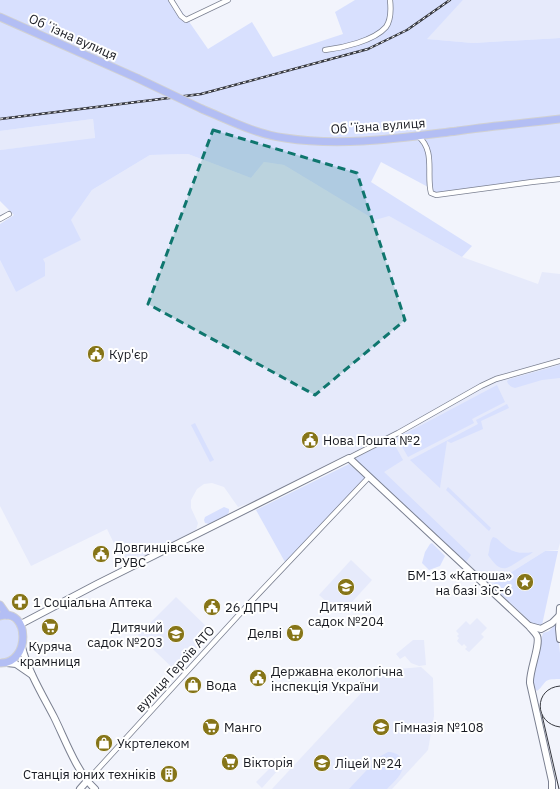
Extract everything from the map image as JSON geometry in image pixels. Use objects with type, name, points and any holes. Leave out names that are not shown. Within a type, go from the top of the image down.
[{"type":"main road","name":"Обʼїзна вулиця","points":[[1,17],[248,129],[285,138],[327,142],[377,140],[560,119]]},
{"type":"main road","points":[[0,605],[3,615],[16,619],[21,624],[23,632],[22,647],[15,657],[4,663]]},
{"type":"street","points":[[170,0],[181,16],[186,20],[228,0]]},
{"type":"street","points":[[325,50],[356,43],[381,32],[389,21],[391,11],[390,0]]},
{"type":"street","points":[[418,136],[426,145],[430,164],[431,193],[436,195],[560,179]]},
{"type":"street","points":[[0,219],[9,214]]},
{"type":"street","points":[[21,624],[97,584],[398,433],[481,386],[496,379],[560,361]]},
{"type":"street","points":[[349,458],[534,632],[538,639],[530,675],[530,683],[552,781],[552,789]]},
{"type":"street","name":"вулиця Героїв АТО","points":[[80,789],[246,607],[369,478]]},
{"type":"street","points":[[560,608],[560,639]]},
{"type":"street","points":[[529,626],[541,629],[552,623],[559,616]]},
{"type":"street","points":[[22,647],[33,675],[87,781],[95,789]]},
{"type":"street","points":[[4,663],[16,664],[33,675]]},
{"type":"highlighted area","points":[[213,130],[357,173],[405,320],[315,395],[148,304]]},
{"type":"shaded area","points":[[0,0],[174,0],[208,49],[252,22],[273,57],[343,34],[335,12],[355,0],[463,0],[427,39],[473,43],[560,38],[560,179],[436,195],[430,188],[381,162],[371,182],[472,246],[462,257],[389,216],[375,220],[284,165],[264,162],[251,178],[188,154],[150,155],[92,190],[71,220],[81,240],[43,259],[45,263],[45,276],[16,292],[0,260],[0,224],[14,215],[0,201],[0,150],[95,138],[93,119],[0,131]]},
{"type":"shaded area","points":[[463,0],[560,0],[560,38],[473,43],[426,39]]},
{"type":"shaded area","points":[[93,119],[95,139],[0,150],[0,131]]},
{"type":"shaded area","points":[[188,154],[251,178],[264,162],[284,165],[375,220],[386,214],[462,257],[538,284],[542,272],[560,274],[560,543],[558,550],[545,551],[491,585],[488,585],[353,459],[375,446],[287,490],[238,507],[224,487],[212,483],[204,484],[197,489],[191,500],[191,508],[198,523],[196,530],[125,566],[107,529],[31,566],[0,506],[0,260],[16,292],[43,259],[92,190],[150,155]]},
{"type":"shaded area","points":[[560,365],[560,378],[542,380],[515,388],[510,386],[507,381],[510,379]]},
{"type":"shaded area","points":[[497,385],[505,402],[472,419],[474,423],[408,457],[397,438]]},
{"type":"shaded area","points":[[507,404],[509,408],[481,421],[483,429],[451,443],[447,441],[440,488],[410,460],[478,424],[476,420]]},
{"type":"shaded area","points":[[195,423],[214,460],[210,462],[191,425]]},
{"type":"shaded area","points":[[392,440],[403,460],[384,472],[471,555],[466,562],[354,459]]},
{"type":"shaded area","points":[[349,464],[365,478],[285,562],[256,510]]},
{"type":"shaded area","points":[[448,487],[491,528],[489,531],[446,490]]},
{"type":"shaded area","points":[[224,507],[229,509],[227,515],[209,524],[205,523],[205,517]]},
{"type":"shaded area","points":[[493,537],[513,551],[521,553],[533,552],[507,568],[500,568],[488,555],[490,543]]},
{"type":"shaded area","points":[[432,543],[445,556],[440,566],[429,570],[422,563],[425,552]]},
{"type":"shaded area","points":[[545,551],[558,551],[542,625],[535,626],[491,585]]},
{"type":"shaded area","name":"Дитячий садок №204","points":[[351,560],[372,580],[341,614],[319,595]]},
{"type":"shaded area","name":"Дитячий садок №203","points":[[176,597],[213,633],[177,672],[138,635]]},
{"type":"shaded area","points":[[477,618],[487,628],[481,634],[484,637],[469,652],[465,649],[467,647],[464,644],[462,646],[457,641],[459,638],[457,636],[459,634],[456,631],[466,621],[470,625]]},
{"type":"shaded area","points":[[6,619],[17,625],[20,630],[20,640],[13,657],[2,659],[0,658],[0,620]]},
{"type":"shaded area","points":[[557,623],[560,653],[560,679],[547,680],[537,691],[533,680],[537,654],[543,633],[549,631]]},
{"type":"shaded area","points":[[413,640],[424,640],[426,665],[419,666],[411,663],[405,656],[400,659],[396,654]]},
{"type":"shaded area","name":"Гімназія №108","points":[[421,667],[433,678],[434,716],[428,750],[392,789],[272,789],[380,673],[398,669]]},
{"type":"shaded area","points":[[388,752],[399,756],[403,763],[403,768],[399,776],[387,789],[349,789],[379,757]]},
{"type":"shaded area","points":[[276,766],[279,769],[262,788],[256,782],[271,767],[273,769]]},
{"type":"tram line","points":[[560,686],[551,688],[545,693],[541,699],[540,706],[541,713],[545,720],[560,727]]},
{"type":"tram line","points":[[542,715],[559,789]]},
{"type":"railway","points":[[0,119],[201,94],[368,49],[407,30],[450,0]]},
{"type":"place","name":"Кур'єр","points":[[96,354]]},
{"type":"place","name":"Нова Пошта №2","points":[[310,440]]},
{"type":"place","name":"Довгинцівське РУВС","points":[[101,554]]},
{"type":"place","name":"БМ-13 «Катюша» на базі ЗіС-6","points":[[525,582]]},
{"type":"place","name":"Дитячий садок №204","points":[[346,587]]},
{"type":"place","name":"1 Соціальна Аптека","points":[[20,602]]},
{"type":"place","name":"26 ДПРЧ","points":[[212,607]]},
{"type":"place","name":"Куряча крамниця","points":[[50,627]]},
{"type":"place","name":"Делві","points":[[295,633]]},
{"type":"place","name":"Дитячий садок №203","points":[[176,634]]},
{"type":"place","name":"Державна екологічна інспекція України","points":[[258,678]]},
{"type":"place","name":"Вода","points":[[193,685]]},
{"type":"place","name":"Манго","points":[[211,727]]},
{"type":"place","name":"Гімназія №108","points":[[381,727]]},
{"type":"place","name":"Укртелеком","points":[[104,743]]},
{"type":"place","name":"Вікторія","points":[[230,762]]},
{"type":"place","name":"Ліцей №24","points":[[322,763]]},
{"type":"place","name":"Станція юних техніків","points":[[169,774]]}]
